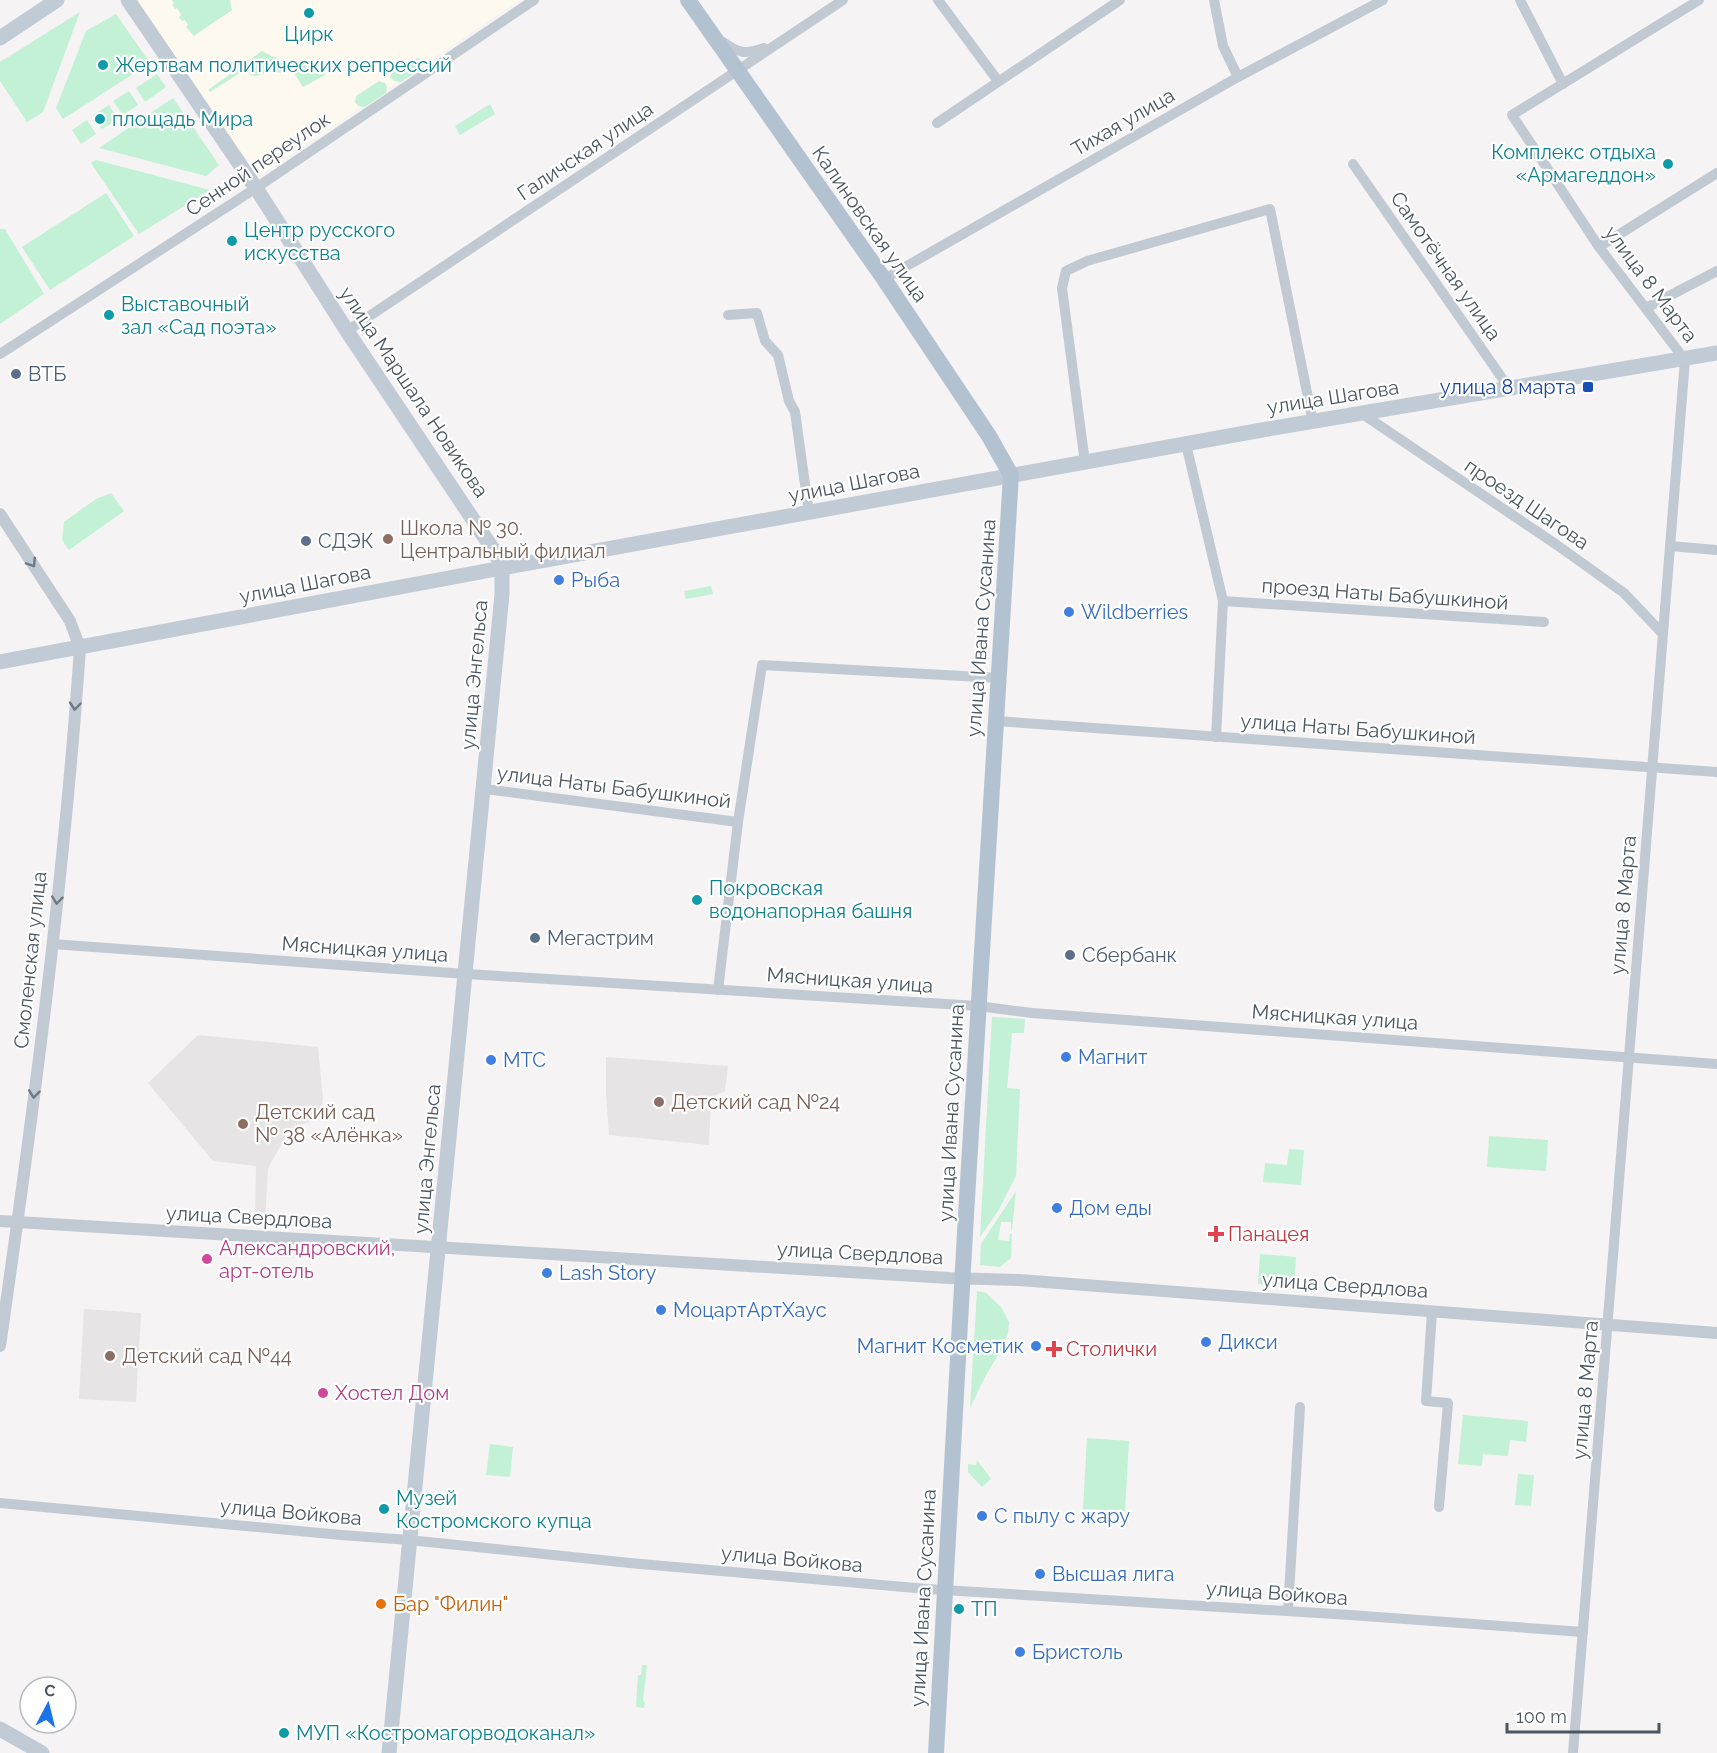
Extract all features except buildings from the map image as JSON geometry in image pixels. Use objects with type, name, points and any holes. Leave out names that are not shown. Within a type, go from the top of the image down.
[{"type":"main road","points":[[0,38],[57,0]]},
{"type":"main road","name":"улица Маршала Новикова","points":[[128,0],[256,188],[347,331],[496,554],[502,568]]},
{"type":"main road","name":"Калиновская улица","points":[[688,0],[884,279],[989,436],[1011,475]]},
{"type":"main road","name":"улица Шагова","points":[[0,662],[1011,475],[1717,353]]},
{"type":"main road","name":"улица Ивана Сусанина","points":[[936,1753],[978,1006],[1011,475]]},
{"type":"main road","name":"улица Энгельса","points":[[389,1753],[484,789],[502,594],[502,568]]},
{"type":"main road","points":[[0,1729],[42,1753]]},
{"type":"street","name":"Сенной переулок","points":[[0,354],[256,188],[534,0]]},
{"type":"street","name":"Галичская улица","points":[[347,331],[843,0]]},
{"type":"street","points":[[938,0],[998,81]]},
{"type":"street","points":[[937,123],[1120,0]]},
{"type":"street","points":[[1214,0],[1223,46],[1238,77]]},
{"type":"street","name":"Тихая улица","points":[[884,279],[1238,77],[1383,0]]},
{"type":"street","points":[[1520,0],[1563,84],[1699,0]]},
{"type":"street","points":[[711,33],[734,51],[743,53],[756,51],[781,41]]},
{"type":"street","name":"улица 8 Марта","points":[[1563,84],[1512,115],[1599,247],[1685,360],[1574,1753]]},
{"type":"street","name":"Самотёчная улица","points":[[1353,164],[1509,388]]},
{"type":"street","points":[[1599,247],[1717,173]]},
{"type":"street","points":[[1085,463],[1062,288],[1066,271],[1087,261],[1270,209],[1313,422]]},
{"type":"street","points":[[1646,308],[1717,271]]},
{"type":"street","points":[[728,315],[757,313],[765,342],[778,356],[789,401],[795,412],[809,513]]},
{"type":"street","name":"проезд Шагова","points":[[1361,413],[1624,593],[1663,634]]},
{"type":"street","points":[[1186,444],[1222,602],[1216,737]]},
{"type":"street","points":[[0,514],[70,621],[80,648]]},
{"type":"street","points":[[1670,546],[1717,550]]},
{"type":"street","name":"проезд Наты Бабушкиной","points":[[1222,602],[1544,622]]},
{"type":"street","name":"Смоленская улица","points":[[0,1346],[18,1223],[52,944],[80,648]]},
{"type":"street","name":"улица Наты Бабушкиной","points":[[718,990],[738,822],[762,665],[999,678]]},
{"type":"street","name":"улица Наты Бабушкиной","points":[[996,721],[1717,772]]},
{"type":"street","name":"улица Наты Бабушкиной","points":[[484,789],[738,822]]},
{"type":"street","name":"Мясницкая улица","points":[[52,944],[466,974],[978,1006],[1032,1013],[1717,1064]]},
{"type":"street","name":"улица Свердлова","points":[[0,1221],[1019,1280],[1717,1333]]},
{"type":"street","points":[[1432,1312],[1426,1401],[1448,1403],[1439,1507]]},
{"type":"street","points":[[1288,1611],[1300,1407]]},
{"type":"street","name":"улица Войкова","points":[[0,1503],[409,1540],[630,1563],[944,1590],[1583,1632]]},
{"type":"shaded area","points":[[137,0],[520,0],[258,177]]},
{"type":"shaded area","name":"Детский сад № 38 «Алёнка»","points":[[198,1035],[318,1047],[323,1099],[320,1118],[290,1129],[268,1168],[265,1223],[255,1222],[256,1166],[213,1161],[148,1083]]},
{"type":"shaded area","name":"Детский сад №24","points":[[606,1057],[728,1066],[725,1091],[711,1097],[709,1145],[609,1135]]},
{"type":"shaded area","name":"Детский сад №44","points":[[84,1309],[141,1313],[136,1402],[79,1399]]},
{"type":"green space","points":[[172,0],[230,0],[232,10],[194,36],[186,27],[188,25],[185,20],[182,21],[179,17],[181,15],[172,5],[174,3]]},
{"type":"green space","points":[[80,12],[43,112],[27,122],[0,81],[0,62]]},
{"type":"green space","points":[[116,14],[150,63],[63,119],[56,108],[86,31]]},
{"type":"green space","points":[[262,51],[293,63],[326,65],[325,75],[303,87],[294,73],[269,72],[256,76],[251,75],[246,69],[210,92],[208,90]]},
{"type":"green space","points":[[417,58],[423,62],[422,68],[401,82],[394,81],[390,77],[392,73]]},
{"type":"green space","points":[[157,74],[166,87],[145,102],[136,88]]},
{"type":"green space","points":[[379,81],[385,83],[386,93],[365,107],[358,106],[355,102],[356,96]]},
{"type":"green space","points":[[129,91],[138,105],[123,115],[113,101]]},
{"type":"green space","points":[[173,98],[219,165],[206,176],[99,148]]},
{"type":"green space","points":[[490,104],[495,114],[460,135],[455,126]]},
{"type":"green space","points":[[109,105],[118,119],[102,129],[93,115]]},
{"type":"green space","points":[[87,120],[96,134],[81,144],[72,130]]},
{"type":"green space","points":[[96,160],[210,190],[139,234],[91,163]]},
{"type":"green space","points":[[106,193],[134,236],[50,290],[22,247]]},
{"type":"green space","points":[[0,229],[5,229],[44,294],[0,324]]},
{"type":"green space","points":[[111,493],[124,511],[69,550],[62,540],[64,522],[96,499]]},
{"type":"green space","points":[[711,586],[713,594],[686,599],[684,591]]},
{"type":"green space","points":[[992,1017],[1025,1019],[1024,1033],[1012,1033],[1007,1088],[1020,1089],[1016,1176],[998,1211],[980,1237]]},
{"type":"green space","points":[[1489,1136],[1548,1140],[1546,1171],[1487,1167]]},
{"type":"green space","points":[[1289,1149],[1304,1150],[1301,1185],[1263,1182],[1265,1163],[1287,1165]]},
{"type":"green space","points":[[1016,1191],[1012,1230],[1011,1222],[1001,1222],[998,1240],[1009,1241],[1010,1234],[1012,1234],[1011,1258],[1000,1267],[980,1265],[981,1244]]},
{"type":"green space","points":[[1260,1254],[1296,1257],[1294,1287],[1258,1284]]},
{"type":"green space","points":[[977,1291],[986,1293],[1001,1307],[1009,1322],[1003,1347],[970,1408]]},
{"type":"green space","points":[[1463,1415],[1528,1421],[1526,1442],[1510,1440],[1508,1456],[1483,1454],[1482,1466],[1458,1464]]},
{"type":"green space","points":[[1087,1438],[1129,1441],[1125,1511],[1083,1509]]},
{"type":"green space","points":[[490,1444],[513,1447],[510,1477],[486,1475]]},
{"type":"green space","points":[[977,1460],[991,1479],[982,1487],[968,1472],[968,1464],[976,1465]]},
{"type":"green space","points":[[1518,1474],[1534,1475],[1531,1506],[1515,1505]]},
{"type":"green space","points":[[642,1665],[647,1665],[644,1708],[636,1707],[638,1675],[641,1675]]},
{"type":"place","name":"Цирк","points":[[309,13]]},
{"type":"place","name":"Жертвам политических репрессий","points":[[103,65]]},
{"type":"place","name":"площадь Мира","points":[[100,119]]},
{"type":"place","name":"Комплекс отдыха «Армагеддон»","points":[[1668,164]]},
{"type":"place","name":"Центр русского искусства","points":[[232,241]]},
{"type":"place","name":"Выставочный зал «Сад поэта»","points":[[109,315]]},
{"type":"place","name":"ВТБ","points":[[16,374]]},
{"type":"place","name":"улица 8 марта","points":[[1588,387]]},
{"type":"place","name":"Школа № 30. Центральный филиал","points":[[388,539]]},
{"type":"place","name":"СДЭК","points":[[306,541]]},
{"type":"place","name":"Рыба","points":[[559,580]]},
{"type":"place","name":"Wildberries","points":[[1069,612]]},
{"type":"place","name":"Покровская водонапорная башня","points":[[697,900]]},
{"type":"place","name":"Мегастрим","points":[[535,938]]},
{"type":"place","name":"Сбербанк","points":[[1070,955]]},
{"type":"place","name":"Магнит","points":[[1066,1057]]},
{"type":"place","name":"МТС","points":[[491,1060]]},
{"type":"place","name":"Детский сад №24","points":[[659,1102]]},
{"type":"place","name":"Детский сад № 38 «Алёнка»","points":[[243,1124]]},
{"type":"place","name":"Дом еды","points":[[1057,1208]]},
{"type":"place","name":"Панацея","points":[[1216,1234]]},
{"type":"place","name":"Александровский, арт-отель","points":[[207,1259]]},
{"type":"place","name":"Lash Story","points":[[547,1273]]},
{"type":"place","name":"МоцартАртХаус","points":[[661,1310]]},
{"type":"place","name":"Дикси","points":[[1206,1342]]},
{"type":"place","name":"Магнит Косметик","points":[[1036,1346]]},
{"type":"place","name":"Столички","points":[[1054,1349]]},
{"type":"place","name":"Детский сад №44","points":[[110,1356]]},
{"type":"place","name":"Хостел Дом","points":[[323,1393]]},
{"type":"place","name":"Музей Костромского купца","points":[[384,1509]]},
{"type":"place","name":"С пылу с жару","points":[[982,1516]]},
{"type":"place","name":"Высшая лига","points":[[1040,1574]]},
{"type":"place","name":"Бар \"Филин\"","points":[[381,1604]]},
{"type":"place","name":"ТП","points":[[959,1609]]},
{"type":"place","name":"Бристоль","points":[[1020,1652]]},
{"type":"place","name":"МУП «Костромагорводоканал»","points":[[284,1733]]}]
